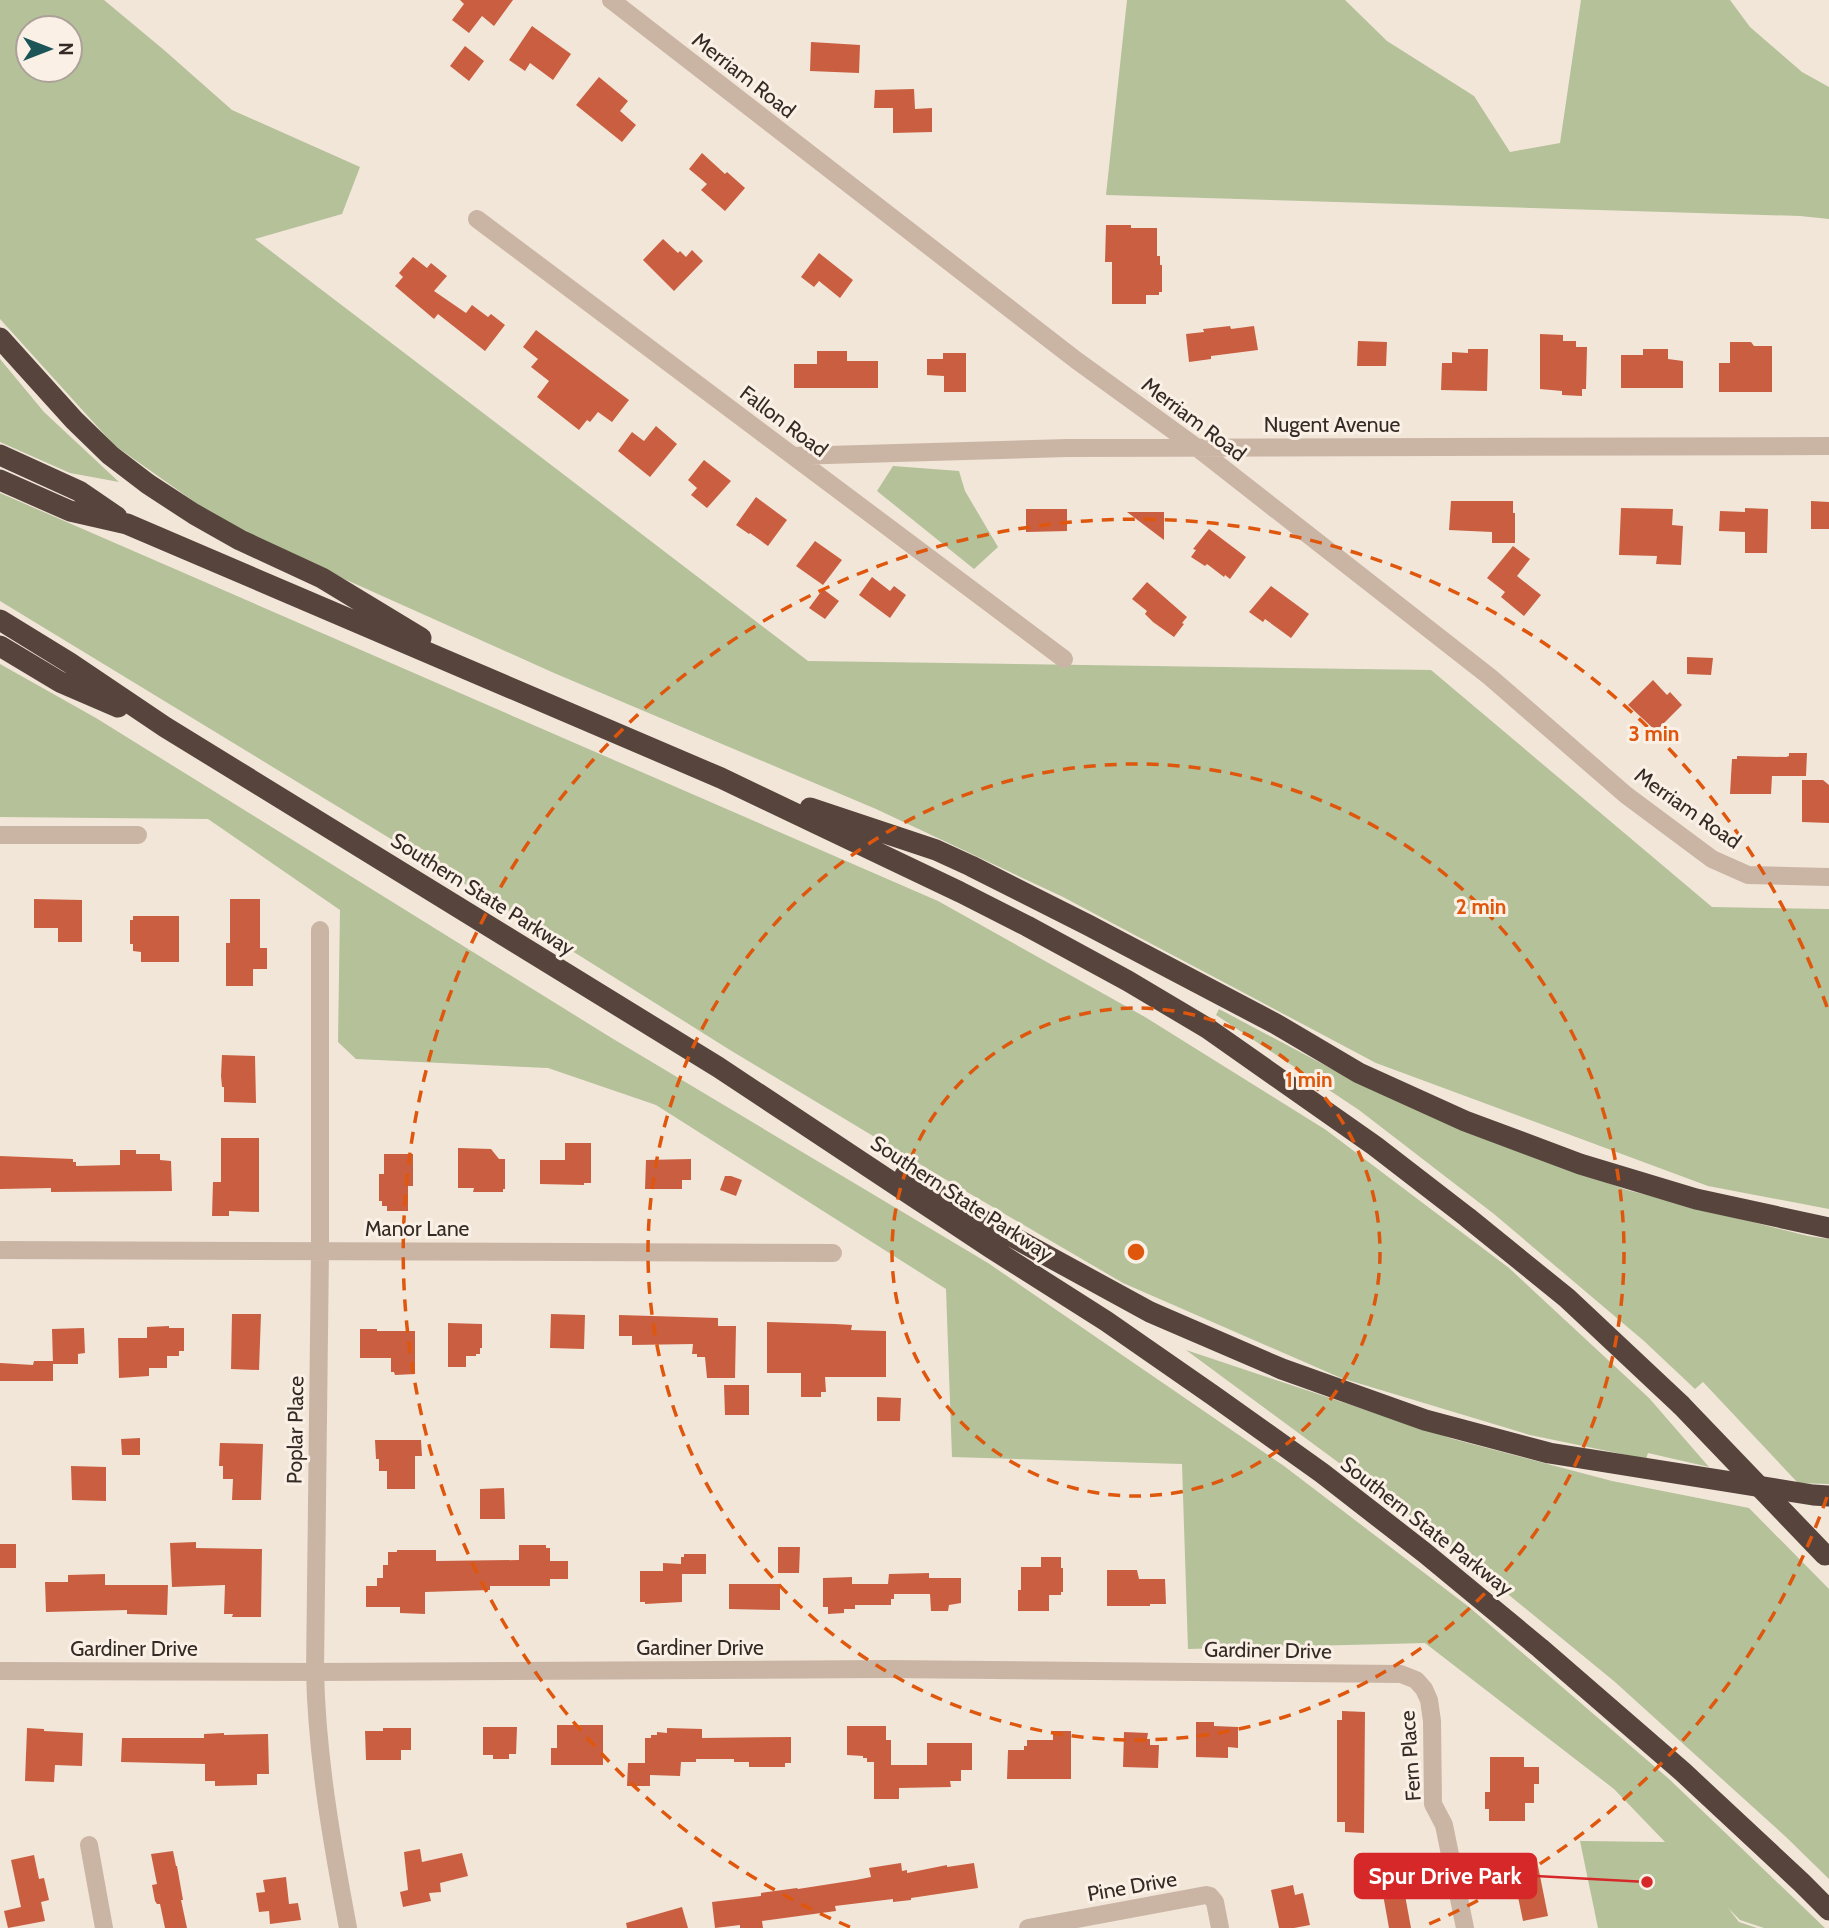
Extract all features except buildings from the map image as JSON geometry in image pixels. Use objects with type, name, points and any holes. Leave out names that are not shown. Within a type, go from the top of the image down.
[{"type":"highway","points":[[0,338],[74,420],[110,455],[148,484],[240,540],[322,578],[483,676]]},
{"type":"highway","points":[[0,455],[79,491],[127,524]]},
{"type":"highway","points":[[0,480],[70,510],[127,524],[721,778],[1027,926],[1207,1028],[1375,1146],[1567,1298],[1681,1405],[1827,1558]]},
{"type":"highway","name":"Southern State Parkway","points":[[0,620],[165,727],[718,1067],[1106,1321],[1322,1473],[1425,1553],[1550,1657],[1683,1772],[1829,1910]]},
{"type":"highway","points":[[0,646],[60,682],[165,727]]},
{"type":"highway","points":[[721,778],[936,850],[1088,925],[1276,1024],[1359,1073],[1465,1121],[1580,1164],[1696,1199],[1829,1228]]},
{"type":"highway","points":[[718,1067],[1000,1230],[1150,1312],[1282,1369],[1425,1420],[1549,1453],[1829,1496]]},
{"type":"street","name":"Merriam Road","points":[[611,0],[1076,360],[1195,447],[1490,677],[1626,795],[1712,859],[1748,875],[1829,877]]},
{"type":"street","name":"Fallon Road","points":[[477,219],[1064,659]]},
{"type":"street","name":"Nugent Avenue","points":[[793,456],[1067,448],[1829,446]]},
{"type":"street","points":[[0,835],[138,835]]},
{"type":"street","name":"Poplar Place","points":[[320,930],[316,1717],[332,1848],[348,1928]]},
{"type":"street","name":"Manor Lane","points":[[0,1250],[833,1253]]},
{"type":"street","name":"Gardiner Drive","points":[[0,1671],[887,1669],[1401,1674]]},
{"type":"street","name":"Fern Place","points":[[1401,1674],[1416,1681],[1429,1700],[1432,1721],[1433,1804],[1444,1825],[1465,1928]]},
{"type":"street","points":[[89,1845],[104,1928]]},
{"type":"street","name":"Pine Drive","points":[[1028,1928],[1206,1895],[1215,1902],[1220,1928]]},
{"type":"green space","points":[[0,0],[104,0],[232,110],[360,167],[342,214],[255,239],[808,661],[1431,670],[1712,907],[1829,909],[1829,1209],[1708,1186],[1376,1063],[1063,897],[876,809],[554,673],[233,529],[114,445],[0,319]]},
{"type":"green space","points":[[1127,0],[1345,0],[1387,41],[1474,96],[1510,152],[1560,143],[1581,0],[1730,0],[1750,27],[1802,72],[1829,87],[1829,219],[1106,195]]},
{"type":"green space","points":[[0,359],[44,412],[119,482],[70,473],[0,442]]},
{"type":"green space","points":[[893,466],[959,471],[965,491],[998,547],[974,569],[877,491]]},
{"type":"green space","points":[[0,493],[938,901],[1145,1017],[1326,1130],[1509,1268],[1649,1398],[1709,1467],[1648,1453],[1646,1459],[1530,1435],[1341,1378],[1123,1283],[730,1050],[483,895],[0,601]]},
{"type":"green space","points":[[0,664],[96,718],[610,1037],[988,1263],[1284,1466],[1469,1607],[1669,1779],[1825,1928],[1764,1928],[1740,1920],[1728,1908],[1739,1922],[1757,1928],[1598,1928],[1580,1841],[1665,1842],[1614,1789],[1425,1643],[1188,1649],[1182,1464],[952,1457],[946,1289],[656,1105],[548,1068],[356,1059],[338,1042],[340,910],[208,819],[0,817]]},
{"type":"green space","points":[[1219,1009],[1330,1068],[1469,1132],[1627,1190],[1829,1239],[1829,1484],[1798,1483],[1703,1382],[1695,1389],[1644,1341],[1494,1214],[1359,1110],[1216,1015]]},
{"type":"green space","points":[[1186,1350],[1453,1439],[1612,1481],[1749,1508],[1829,1589],[1829,1879],[1615,1682],[1426,1527]]},
{"type":"place","name":"Spur Drive Park","points":[[1647,1882]]}]
